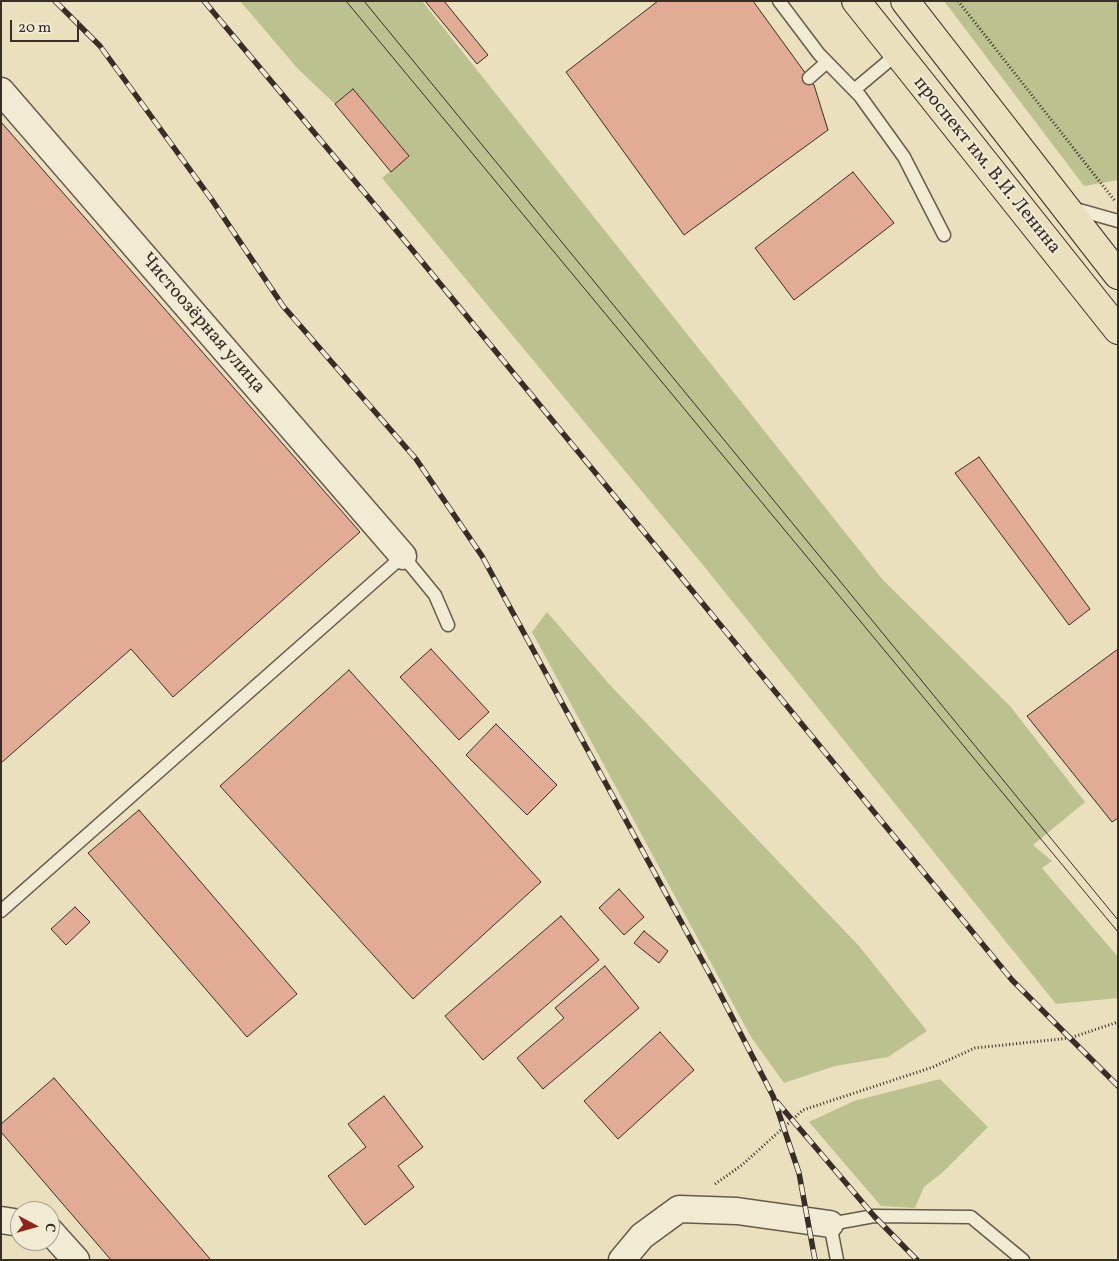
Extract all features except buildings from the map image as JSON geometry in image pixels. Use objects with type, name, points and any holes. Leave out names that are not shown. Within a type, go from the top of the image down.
[{"type":"main road","name":"проспект им. В.И. Ленина","points":[[856,1],[1118,330]]},
{"type":"main road","name":"проспект им. В.И. Ленина","points":[[905,1],[1118,275]]},
{"type":"street","name":"Чистоозёрная улица","points":[[1,91],[403,556]]},
{"type":"street","points":[[622,1260],[642,1236],[680,1209],[737,1211],[830,1224]]},
{"type":"street","points":[[60,1243],[76,1260]]},
{"type":"lane","points":[[780,1],[827,62],[854,90],[904,157],[944,235]]},
{"type":"lane","points":[[854,90],[897,54]]},
{"type":"lane","points":[[809,78],[827,62]]},
{"type":"lane","points":[[1064,206],[1118,221]]},
{"type":"lane","points":[[1,911],[403,556],[435,595],[448,625]]},
{"type":"lane","points":[[837,1260],[830,1224],[874,1216],[971,1217],[1023,1260]]},
{"type":"path","points":[[958,1],[1118,205]]},
{"type":"path","points":[[711,1187],[742,1165],[803,1110],[933,1067],[975,1048],[1070,1038],[1118,1022]]},
{"type":"green space","points":[[240,1],[422,1],[883,580],[1010,706],[1085,802],[1033,845],[1052,861],[1042,868],[1118,957],[1118,998],[1056,1004],[703,565],[382,178],[409,156],[353,89],[335,104],[298,69]]},
{"type":"green space","points":[[944,1],[1118,1],[1118,180],[1084,186]]},
{"type":"green space","points":[[547,612],[610,685],[859,946],[927,1031],[888,1057],[835,1066],[784,1083],[751,1037],[532,632]]},
{"type":"green space","points":[[940,1079],[988,1127],[943,1172],[924,1187],[915,1208],[881,1206],[809,1122],[854,1101]]},
{"type":"tram line","points":[[346,1],[1118,932]]},
{"type":"tram line","points":[[364,1],[1118,920]]},
{"type":"railway","points":[[55,1],[100,46],[212,200],[283,306],[416,459],[482,556],[715,984],[773,1096],[799,1173],[815,1260]]},
{"type":"railway","points":[[204,1],[405,241],[1012,980],[1118,1086]]},
{"type":"railway","points":[[777,1102],[874,1216],[917,1260]]}]
